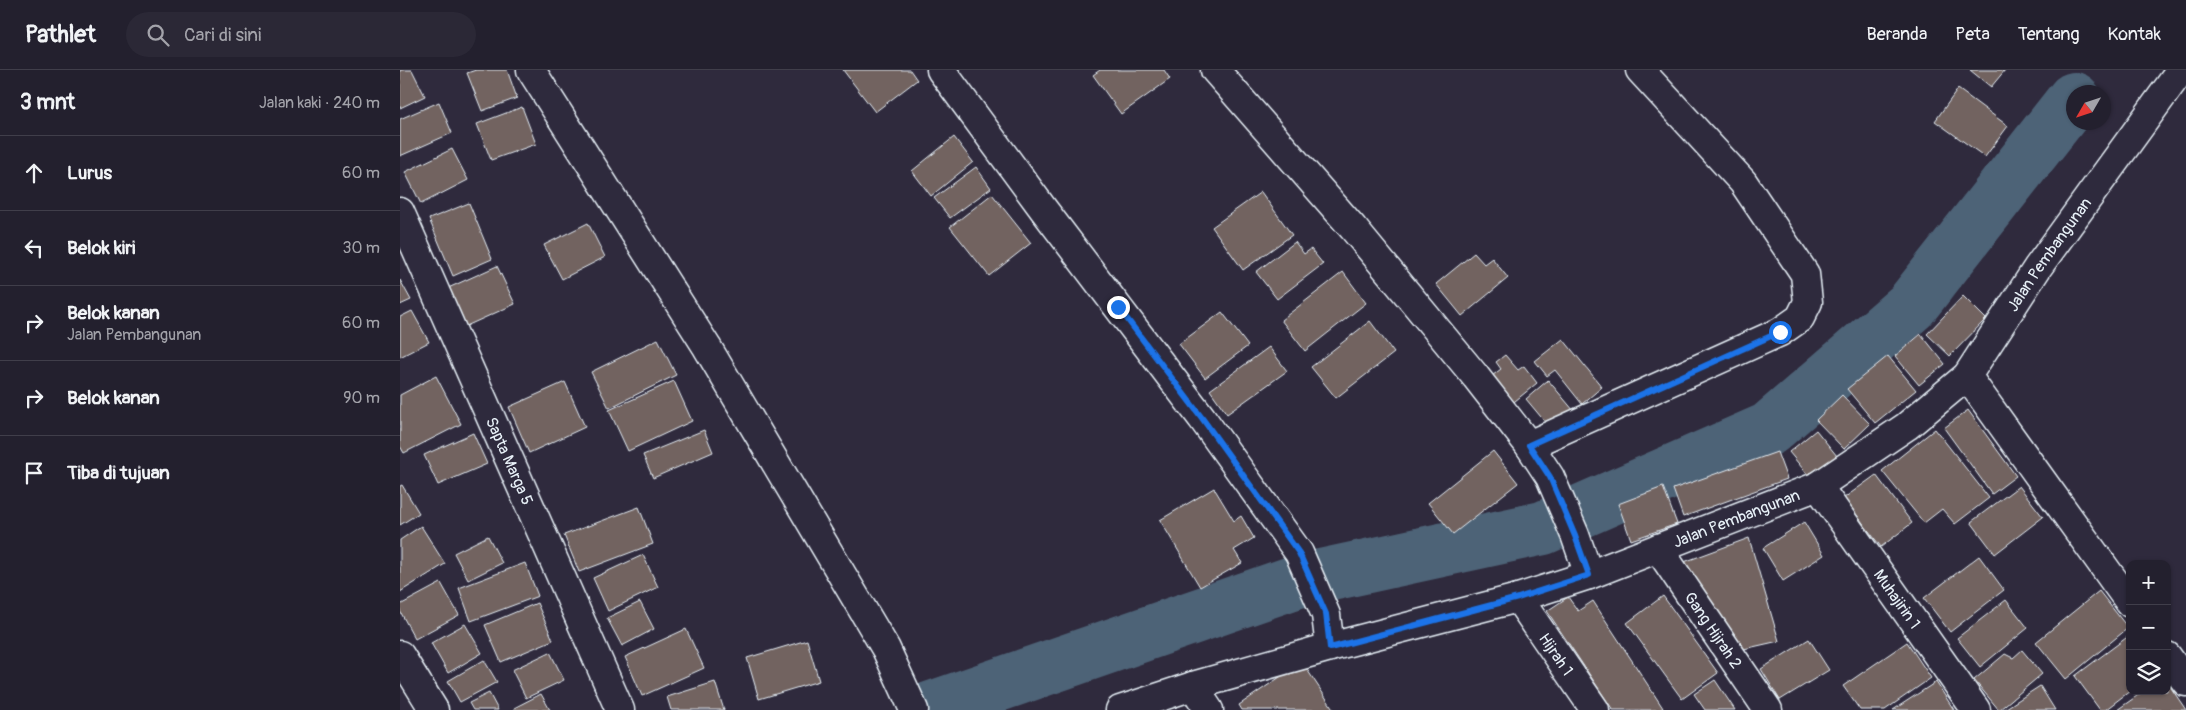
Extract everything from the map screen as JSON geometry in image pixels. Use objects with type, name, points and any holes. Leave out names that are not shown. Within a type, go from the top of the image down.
[{"type":"street","points":[[531,70],[707,347],[886,648],[914,710]]},
{"type":"street","points":[[941,70],[1050,218],[1202,418],[1299,553],[1326,614],[1330,648]]},
{"type":"street","points":[[1215,70],[1353,228],[1476,377],[1529,445],[1550,477],[1589,575]]},
{"type":"street","points":[[1529,445],[1780,332],[1800,318],[1808,302],[1805,274],[1744,182],[1640,70]]},
{"type":"street","name":"Jalan Pembangunan","points":[[1120,710],[1193,686],[1518,598],[1589,575],[1818,486],[1907,426],[1967,376],[2038,267],[2181,70]]},
{"type":"street","name":"Sapta Marga 5","points":[[400,212],[620,710]]},
{"type":"street","points":[[1967,376],[2126,597]]},
{"type":"street","name":"Muhajirin 1","points":[[1818,486],[1976,710]]},
{"type":"street","name":"Gang Hijrah 2","points":[[1658,548],[1768,710]]},
{"type":"street","name":"Hijrah 1","points":[[1518,598],[1595,710]]},
{"type":"street","points":[[400,654],[434,710]]},
{"type":"street","points":[[2171,661],[2186,682]]},
{"type":"street","points":[[1193,686],[1209,710]]},
{"type":"building","points":[[400,70],[412,70],[425,96],[400,108]]},
{"type":"building","points":[[476,70],[507,70],[517,98],[482,111],[467,73]]},
{"type":"building","points":[[843,70],[910,70],[917,80],[875,112]]},
{"type":"building","points":[[1100,70],[1164,70],[1170,79],[1121,114],[1093,75]]},
{"type":"building","points":[[1970,70],[2005,70],[1991,87]]},
{"type":"building","points":[[1958,89],[2008,126],[1985,157],[1935,121]]},
{"type":"building","points":[[439,102],[452,133],[400,156],[400,119]]},
{"type":"building","points":[[522,107],[536,144],[491,160],[477,124]]},
{"type":"building","points":[[954,137],[973,162],[931,196],[912,171]]},
{"type":"building","points":[[452,149],[468,180],[421,204],[405,172]]},
{"type":"building","points":[[976,167],[991,188],[950,218],[934,198]]},
{"type":"building","points":[[1261,192],[1292,235],[1243,270],[1212,227]]},
{"type":"building","points":[[992,194],[1031,243],[989,276],[950,227]]},
{"type":"building","points":[[469,203],[492,259],[453,276],[429,219]]},
{"type":"building","points":[[588,223],[605,257],[562,279],[544,245]]},
{"type":"building","points":[[1295,242],[1304,254],[1311,249],[1323,264],[1277,299],[1256,272]]},
{"type":"building","points":[[1474,253],[1484,264],[1492,258],[1508,278],[1462,316],[1436,284]]},
{"type":"building","points":[[497,266],[515,304],[464,327],[446,289]]},
{"type":"building","points":[[1343,272],[1366,303],[1305,351],[1281,320]]},
{"type":"building","points":[[400,280],[411,300],[400,305]]},
{"type":"building","points":[[1963,296],[1986,319],[1950,356],[1927,334]]},
{"type":"building","points":[[412,311],[429,342],[400,357],[400,317]]},
{"type":"building","points":[[1222,312],[1248,346],[1205,378],[1179,344]]},
{"type":"building","points":[[1370,321],[1394,353],[1336,398],[1311,367]]},
{"type":"building","points":[[1921,334],[1945,364],[1919,385],[1895,356]]},
{"type":"building","points":[[658,339],[676,375],[609,408],[591,372]]},
{"type":"building","points":[[1563,339],[1602,387],[1582,404],[1555,370],[1547,376],[1535,361]]},
{"type":"building","points":[[1269,347],[1287,371],[1227,414],[1210,390]]},
{"type":"building","points":[[1505,355],[1518,370],[1524,366],[1537,383],[1509,406],[1488,379],[1501,369],[1496,362]]},
{"type":"building","points":[[1888,356],[1916,390],[1875,423],[1847,389]]},
{"type":"building","points":[[436,376],[461,424],[404,453],[400,446],[400,395]]},
{"type":"building","points":[[1548,380],[1574,411],[1551,429],[1526,399]]},
{"type":"building","points":[[674,381],[692,421],[628,451],[609,410]]},
{"type":"building","points":[[565,382],[585,427],[529,453],[509,407]]},
{"type":"building","points":[[1842,395],[1870,424],[1844,449],[1816,420]]},
{"type":"building","points":[[1968,410],[2016,476],[1992,494],[1944,428]]},
{"type":"building","points":[[1935,429],[1989,498],[1955,524],[1942,509],[1924,523],[1882,471]]},
{"type":"building","points":[[704,430],[713,452],[653,478],[643,455]]},
{"type":"building","points":[[1816,430],[1837,456],[1808,475],[1789,452]]},
{"type":"building","points":[[473,433],[487,464],[438,485],[424,455]]},
{"type":"building","points":[[1493,451],[1518,483],[1453,534],[1428,503]]},
{"type":"building","points":[[1777,452],[1787,479],[1683,517],[1673,489]]},
{"type":"building","points":[[1876,475],[1912,523],[1881,547],[1844,498]]},
{"type":"building","points":[[402,485],[419,513],[400,525],[400,486]]},
{"type":"building","points":[[2019,486],[2043,517],[1995,554],[1971,522]]},
{"type":"building","points":[[1663,487],[1677,524],[1631,540],[1618,504]]},
{"type":"building","points":[[1214,488],[1234,521],[1241,516],[1254,538],[1234,550],[1242,563],[1200,587],[1160,520]]},
{"type":"building","points":[[639,507],[653,544],[579,572],[564,535]]},
{"type":"building","points":[[1804,522],[1824,555],[1783,581],[1763,548]]},
{"type":"building","points":[[421,526],[445,564],[400,592],[400,540]]},
{"type":"building","points":[[488,536],[502,563],[468,580],[454,553]]},
{"type":"building","points":[[1749,538],[1779,641],[1735,651],[1684,562]]},
{"type":"building","points":[[643,555],[658,587],[608,611],[593,578]]},
{"type":"building","points":[[1979,556],[2004,590],[1950,632],[1924,598]]},
{"type":"building","points":[[525,563],[538,596],[471,621],[459,588]]},
{"type":"building","points":[[441,583],[459,615],[415,639],[400,611],[400,605]]},
{"type":"building","points":[[2099,591],[2126,625],[2126,630],[2066,679],[2036,642]]},
{"type":"building","points":[[1663,596],[1718,673],[1682,699],[1627,623]]},
{"type":"building","points":[[1568,597],[1578,611],[1593,601],[1663,708],[1659,710],[1613,710],[1547,611]]},
{"type":"building","points":[[2006,600],[2028,628],[1980,667],[1957,638]]},
{"type":"building","points":[[640,602],[654,629],[622,646],[607,618]]},
{"type":"building","points":[[537,603],[553,640],[501,662],[485,625]]},
{"type":"building","points":[[465,624],[482,653],[448,673],[431,643]]},
{"type":"building","points":[[686,629],[704,668],[642,696],[625,657]]},
{"type":"building","points":[[2126,638],[2126,694],[2105,710],[2100,710],[2075,676]]},
{"type":"building","points":[[1809,639],[1829,670],[1780,700],[1761,669]]},
{"type":"building","points":[[807,640],[819,681],[759,699],[747,658]]},
{"type":"building","points":[[1907,642],[1931,678],[1885,710],[1860,710],[1843,686]]},
{"type":"building","points":[[2022,650],[2042,674],[1999,710],[1974,680],[2005,654],[2013,658]]},
{"type":"building","points":[[550,652],[564,680],[526,698],[512,670]]},
{"type":"building","points":[[484,660],[497,682],[460,702],[448,681]]},
{"type":"building","points":[[1302,662],[1334,710],[1242,710],[1239,705]]},
{"type":"building","points":[[1715,680],[1735,710],[1705,710],[1694,694]]},
{"type":"building","points":[[715,682],[724,710],[671,710],[667,697]]},
{"type":"building","points":[[1936,682],[1954,710],[1893,710]]},
{"type":"building","points":[[2040,686],[2055,710],[2003,710]]},
{"type":"building","points":[[2171,688],[2186,710],[2117,710],[2138,695],[2171,695]]},
{"type":"building","points":[[489,693],[498,710],[473,710],[469,703]]},
{"type":"building","points":[[541,694],[550,710],[515,710],[514,708]]},
{"type":"waterway","points":[[926,710],[1298,581],[1543,528],[1769,429],[1911,306],[2066,109]]},
{"type":"route","points":[[1118,307],[1202,418],[1299,553],[1326,614],[1330,648],[1518,598],[1589,575],[1550,477],[1529,445],[1780,332]]}]
